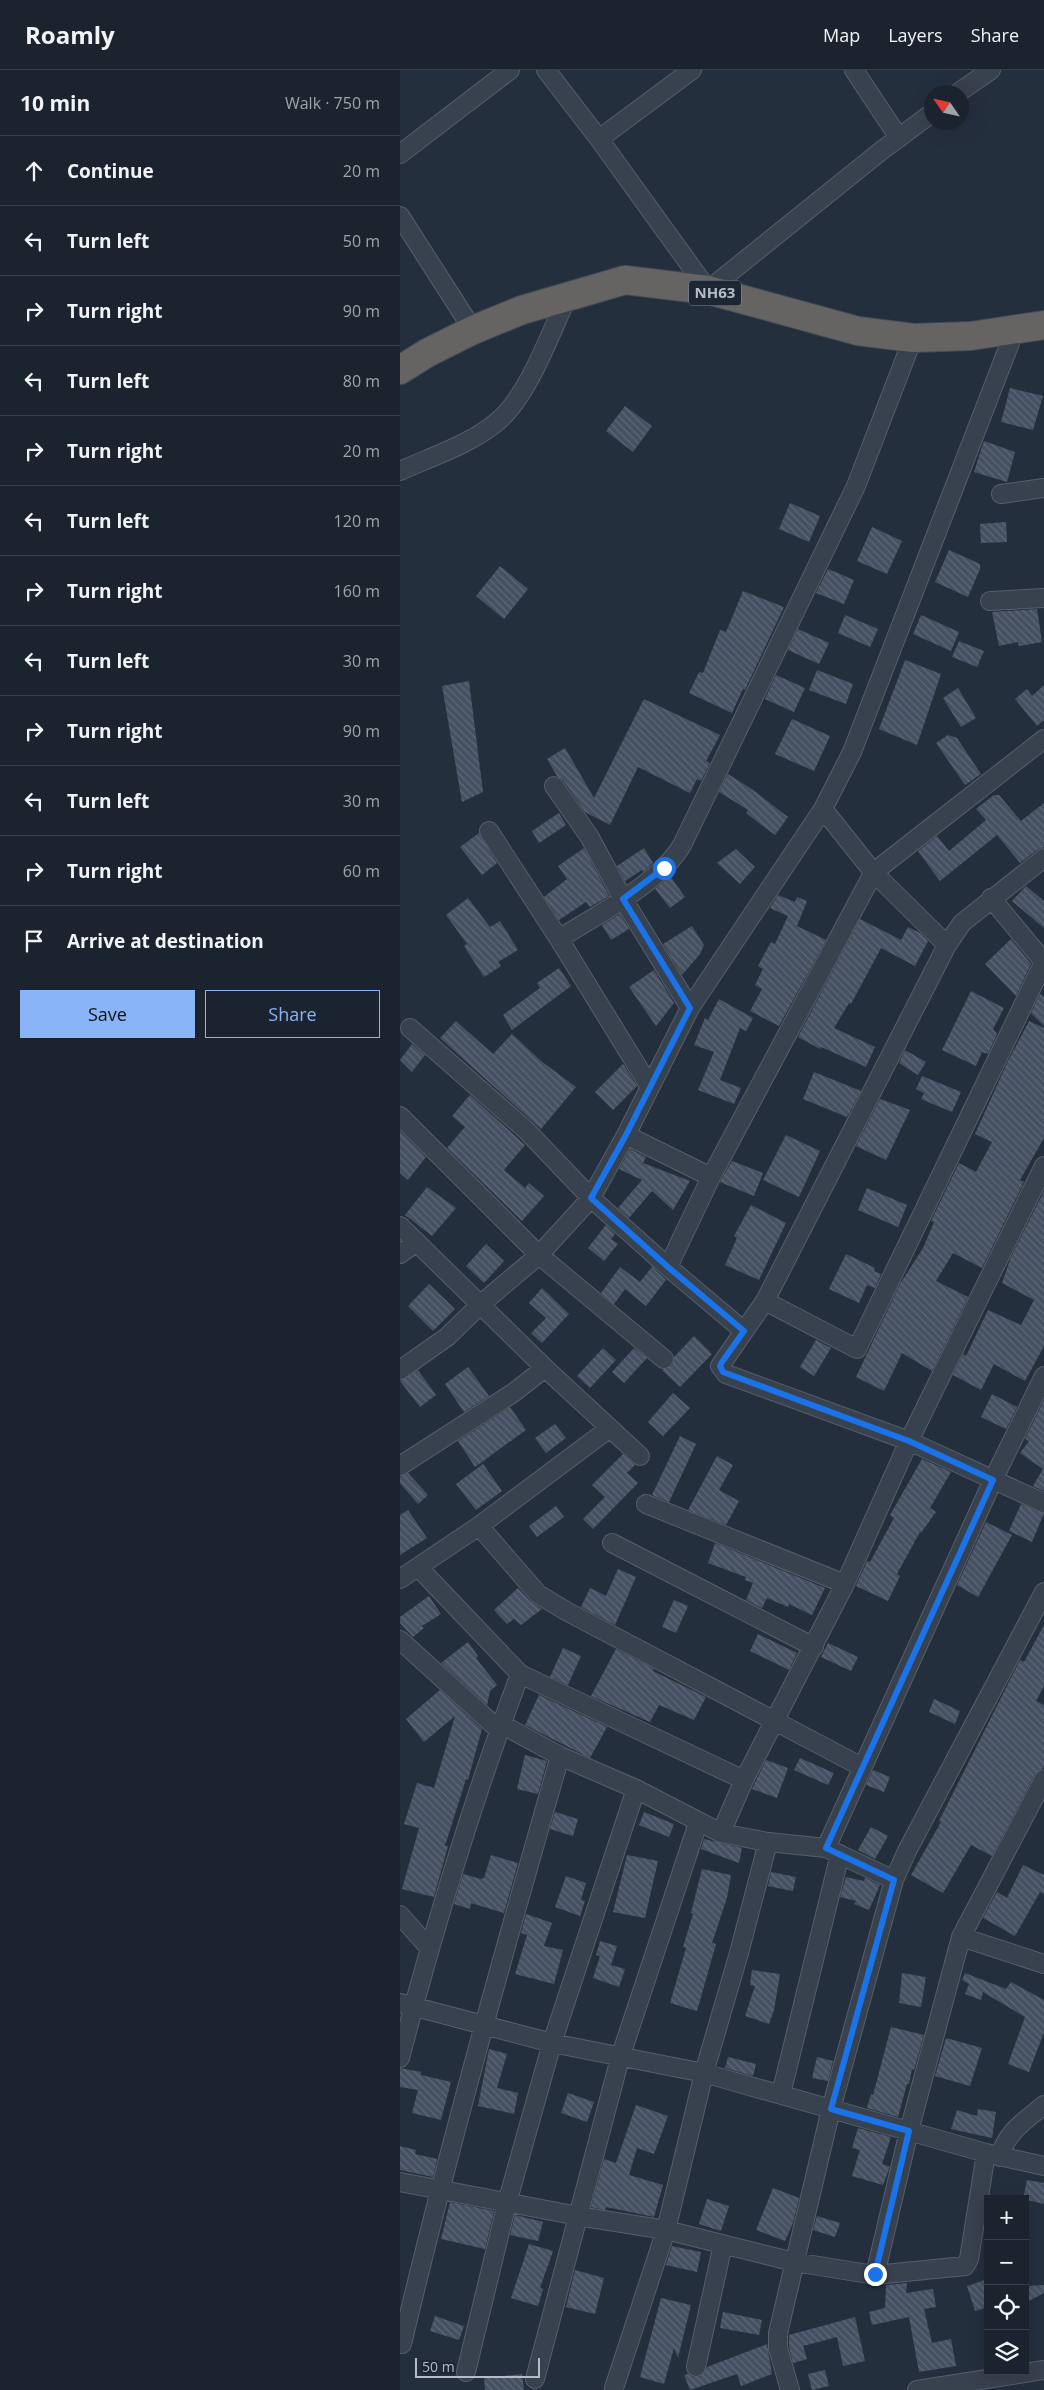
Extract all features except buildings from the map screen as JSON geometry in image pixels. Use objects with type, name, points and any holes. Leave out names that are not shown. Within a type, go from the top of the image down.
[{"type":"highway","name":"NH63","points":[[400,370],[427,353],[473,330],[522,310],[625,280],[708,290],[858,331],[913,338],[972,336],[1044,325]]},
{"type":"street","points":[[400,154],[510,70]]},
{"type":"street","points":[[599,139],[692,70]]},
{"type":"street","points":[[854,70],[899,138]]},
{"type":"street","points":[[965,82],[990,70]]},
{"type":"street","points":[[549,71],[708,290],[924,119]]},
{"type":"street","points":[[400,216],[473,330]]},
{"type":"street","points":[[400,471],[480,434],[499,420],[523,390],[568,296]]},
{"type":"street","points":[[400,1370],[447,1337],[481,1304],[539,1255],[591,1198],[626,1135],[690,1008],[823,809],[852,752],[1015,330]]},
{"type":"street","points":[[559,939],[623,899],[670,862],[682,846],[856,486],[913,338]]},
{"type":"street","points":[[1001,494],[1044,488]]},
{"type":"street","points":[[990,601],[1044,598]]},
{"type":"street","points":[[668,1267],[712,1177],[861,894],[874,873],[1044,739]]},
{"type":"street","points":[[554,786],[589,836],[623,899],[690,1008]]},
{"type":"street","points":[[823,809],[874,873],[947,945]]},
{"type":"street","points":[[489,831],[559,939],[650,1087]]},
{"type":"street","points":[[1044,858],[991,898],[962,923],[947,945],[764,1301],[722,1362],[721,1369],[726,1374],[909,1441],[1044,1503]]},
{"type":"street","points":[[764,1301],[857,1349],[1044,962],[991,898]]},
{"type":"street","points":[[410,1028],[526,1130],[591,1198],[668,1267],[744,1331]]},
{"type":"street","points":[[400,1116],[539,1255],[664,1359]]},
{"type":"street","points":[[626,1135],[712,1177]]},
{"type":"street","points":[[721,1833],[744,1780],[845,1584],[909,1441],[1044,1166]]},
{"type":"street","points":[[400,1226],[545,1368],[640,1456]]},
{"type":"street","points":[[400,1254],[417,1242]]},
{"type":"street","points":[[400,1466],[512,1393],[545,1368]]},
{"type":"street","points":[[781,2094],[833,1851],[862,1767],[993,1480],[1044,1376]]},
{"type":"street","points":[[400,1579],[479,1526],[610,1428]]},
{"type":"street","points":[[646,1504],[845,1584]]},
{"type":"street","points":[[479,1526],[538,1594],[566,1611],[862,1767]]},
{"type":"street","points":[[612,1543],[814,1646]]},
{"type":"street","points":[[418,1567],[520,1674],[744,1780]]},
{"type":"street","points":[[790,2390],[777,2340],[831,2109],[894,1880],[907,1851],[1044,1592]]},
{"type":"street","points":[[400,1640],[500,1727],[636,1790],[721,1833],[833,1851],[894,1880]]},
{"type":"street","points":[[400,2058],[407,2004],[430,1948],[500,1727],[520,1674]]},
{"type":"street","points":[[402,2344],[483,2024],[560,1756]]},
{"type":"street","points":[[875,2274],[909,2131],[961,1938],[1044,1779]]},
{"type":"street","points":[[466,2372],[507,2203],[552,2043],[636,1790]]},
{"type":"street","points":[[534,2379],[620,2058],[698,1823]]},
{"type":"street","points":[[614,2388],[666,2230],[704,2073],[739,1953],[768,1842]]},
{"type":"street","points":[[400,1915],[430,1948]]},
{"type":"street","points":[[961,1938],[1044,1964]]},
{"type":"street","points":[[407,2004],[552,2043],[620,2058],[704,2073],[993,2155],[1044,2166]]},
{"type":"street","points":[[400,2182],[440,2188],[578,2216],[666,2230],[794,2262],[875,2274],[965,2266],[969,2258],[993,2155],[1016,2128],[1044,2105]]},
{"type":"street","points":[[696,2367],[723,2244]]},
{"type":"street","points":[[917,2390],[1044,2370]]},
{"type":"route","points":[[664,868],[623,899],[690,1008],[626,1135],[591,1198],[668,1267],[744,1331],[722,1362],[720,1366],[723,1372],[909,1441],[993,1480],[826,1848],[894,1880],[831,2109],[909,2131],[875,2274]]}]
